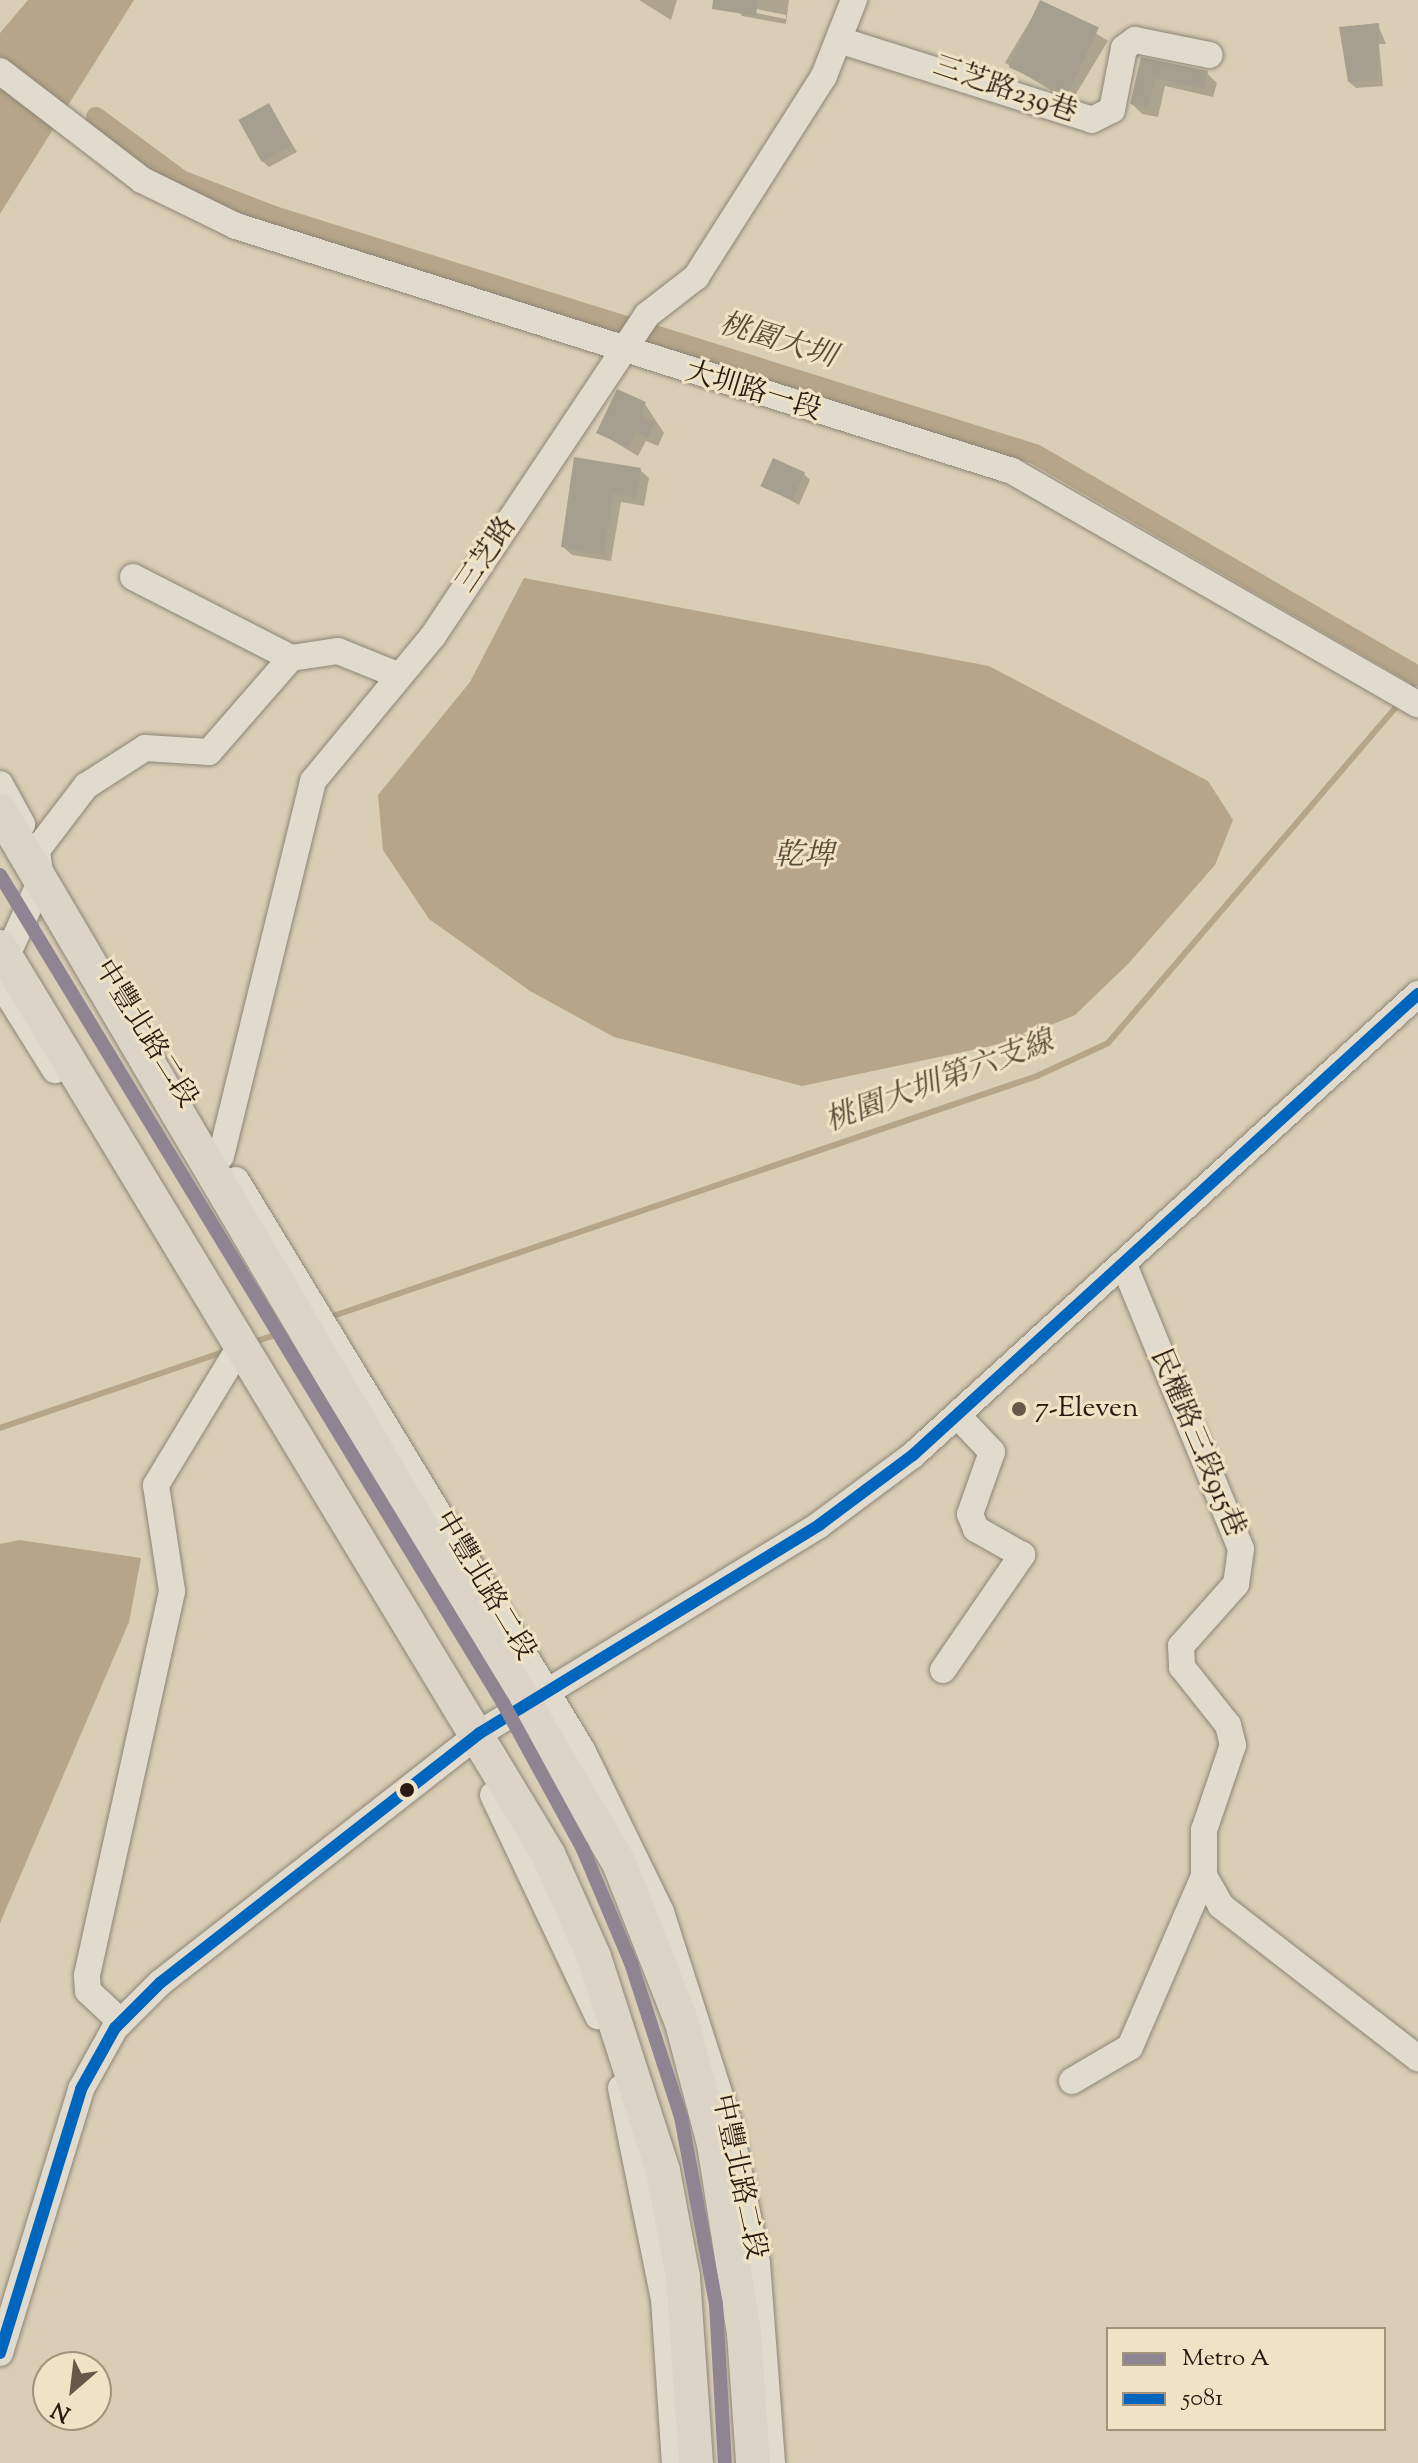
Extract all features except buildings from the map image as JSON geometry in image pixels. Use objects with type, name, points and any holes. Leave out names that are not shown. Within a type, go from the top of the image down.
[{"type":"main road","name":"中豐北路二段","points":[[0,811],[39,865],[540,1701],[619,1863],[682,2023],[732,2240],[753,2463]]},
{"type":"main road","points":[[1,964],[472,1739],[548,1854],[633,2066],[683,2277],[696,2463]]},
{"type":"street","name":"三芝路","points":[[221,1156],[313,781],[397,675],[433,636],[629,348],[645,318],[696,277],[824,76],[854,0]]},
{"type":"street","name":"三芝路239巷","points":[[839,40],[1092,120],[1112,110],[1124,48],[1135,40],[1210,55]]},
{"type":"street","name":"大圳路一段","points":[[0,71],[142,180],[236,226],[1012,471],[1418,704]]},
{"type":"street","points":[[133,577],[291,658],[338,651],[397,675]]},
{"type":"street","points":[[291,658],[209,752],[145,748],[78,793],[39,865],[1,964],[233,1358],[472,1739],[525,1849],[612,2050],[664,2299],[675,2463]]},
{"type":"street","name":"中豐北路二段","points":[[0,784],[39,865],[221,1156],[540,1701],[628,1835],[698,2014],[757,2263],[772,2463]]},
{"type":"street","points":[[0,2353],[51,2169],[81,2089],[121,2022],[160,1983],[472,1739],[540,1701],[819,1525],[957,1415],[1418,994]]},
{"type":"street","name":"民權路三段915巷","points":[[1124,1265],[1241,1549],[1236,1584],[1181,1646],[1182,1667],[1228,1725],[1233,1745],[1204,1830],[1204,1876]]},
{"type":"street","points":[[121,2022],[88,1991],[87,1975],[172,1591],[156,1485],[233,1358]]},
{"type":"street","points":[[943,1670],[1022,1555],[976,1529],[970,1514],[992,1452],[957,1415]]},
{"type":"street","points":[[1204,1876],[1221,1906],[1418,2058]]},
{"type":"street","points":[[1072,2081],[1130,2047],[1204,1876]]},
{"type":"water","points":[[28,0],[134,0],[0,214],[0,33]]},
{"type":"water","name":"乾埤","points":[[524,578],[989,666],[1208,781],[1233,820],[1215,865],[1128,964],[1075,1015],[1010,1042],[802,1086],[614,1037],[530,991],[429,919],[383,850],[378,795],[470,682]]},
{"type":"water","points":[[19,1540],[141,1558],[129,1622],[0,1923],[0,1544]]},
{"type":"waterway","name":"桃園大圳","points":[[96,117],[181,180],[274,216],[1035,454],[1418,676]]},
{"type":"waterway","name":"桃園大圳第六支線","points":[[1408,691],[1418,678]]},
{"type":"waterway","name":"桃園大圳第六支線","points":[[333,1316],[1037,1076],[1108,1043],[1399,703]]},
{"type":"waterway","name":"桃園大圳第六支線","points":[[260,1340],[287,1331]]},
{"type":"waterway","name":"桃園大圳第六支線","points":[[0,1428],[226,1351]]},
{"type":"metro line","name":"A","points":[[0,875],[503,1703],[582,1847],[631,1963],[681,2117],[716,2304],[725,2463]]},
{"type":"transit line","name":"5081","points":[[0,2353],[81,2089],[115,2028],[160,1983],[480,1733],[819,1525],[913,1455],[1418,994]]},
{"type":"place","name":"7-Eleven","points":[[1019,1409]]}]
